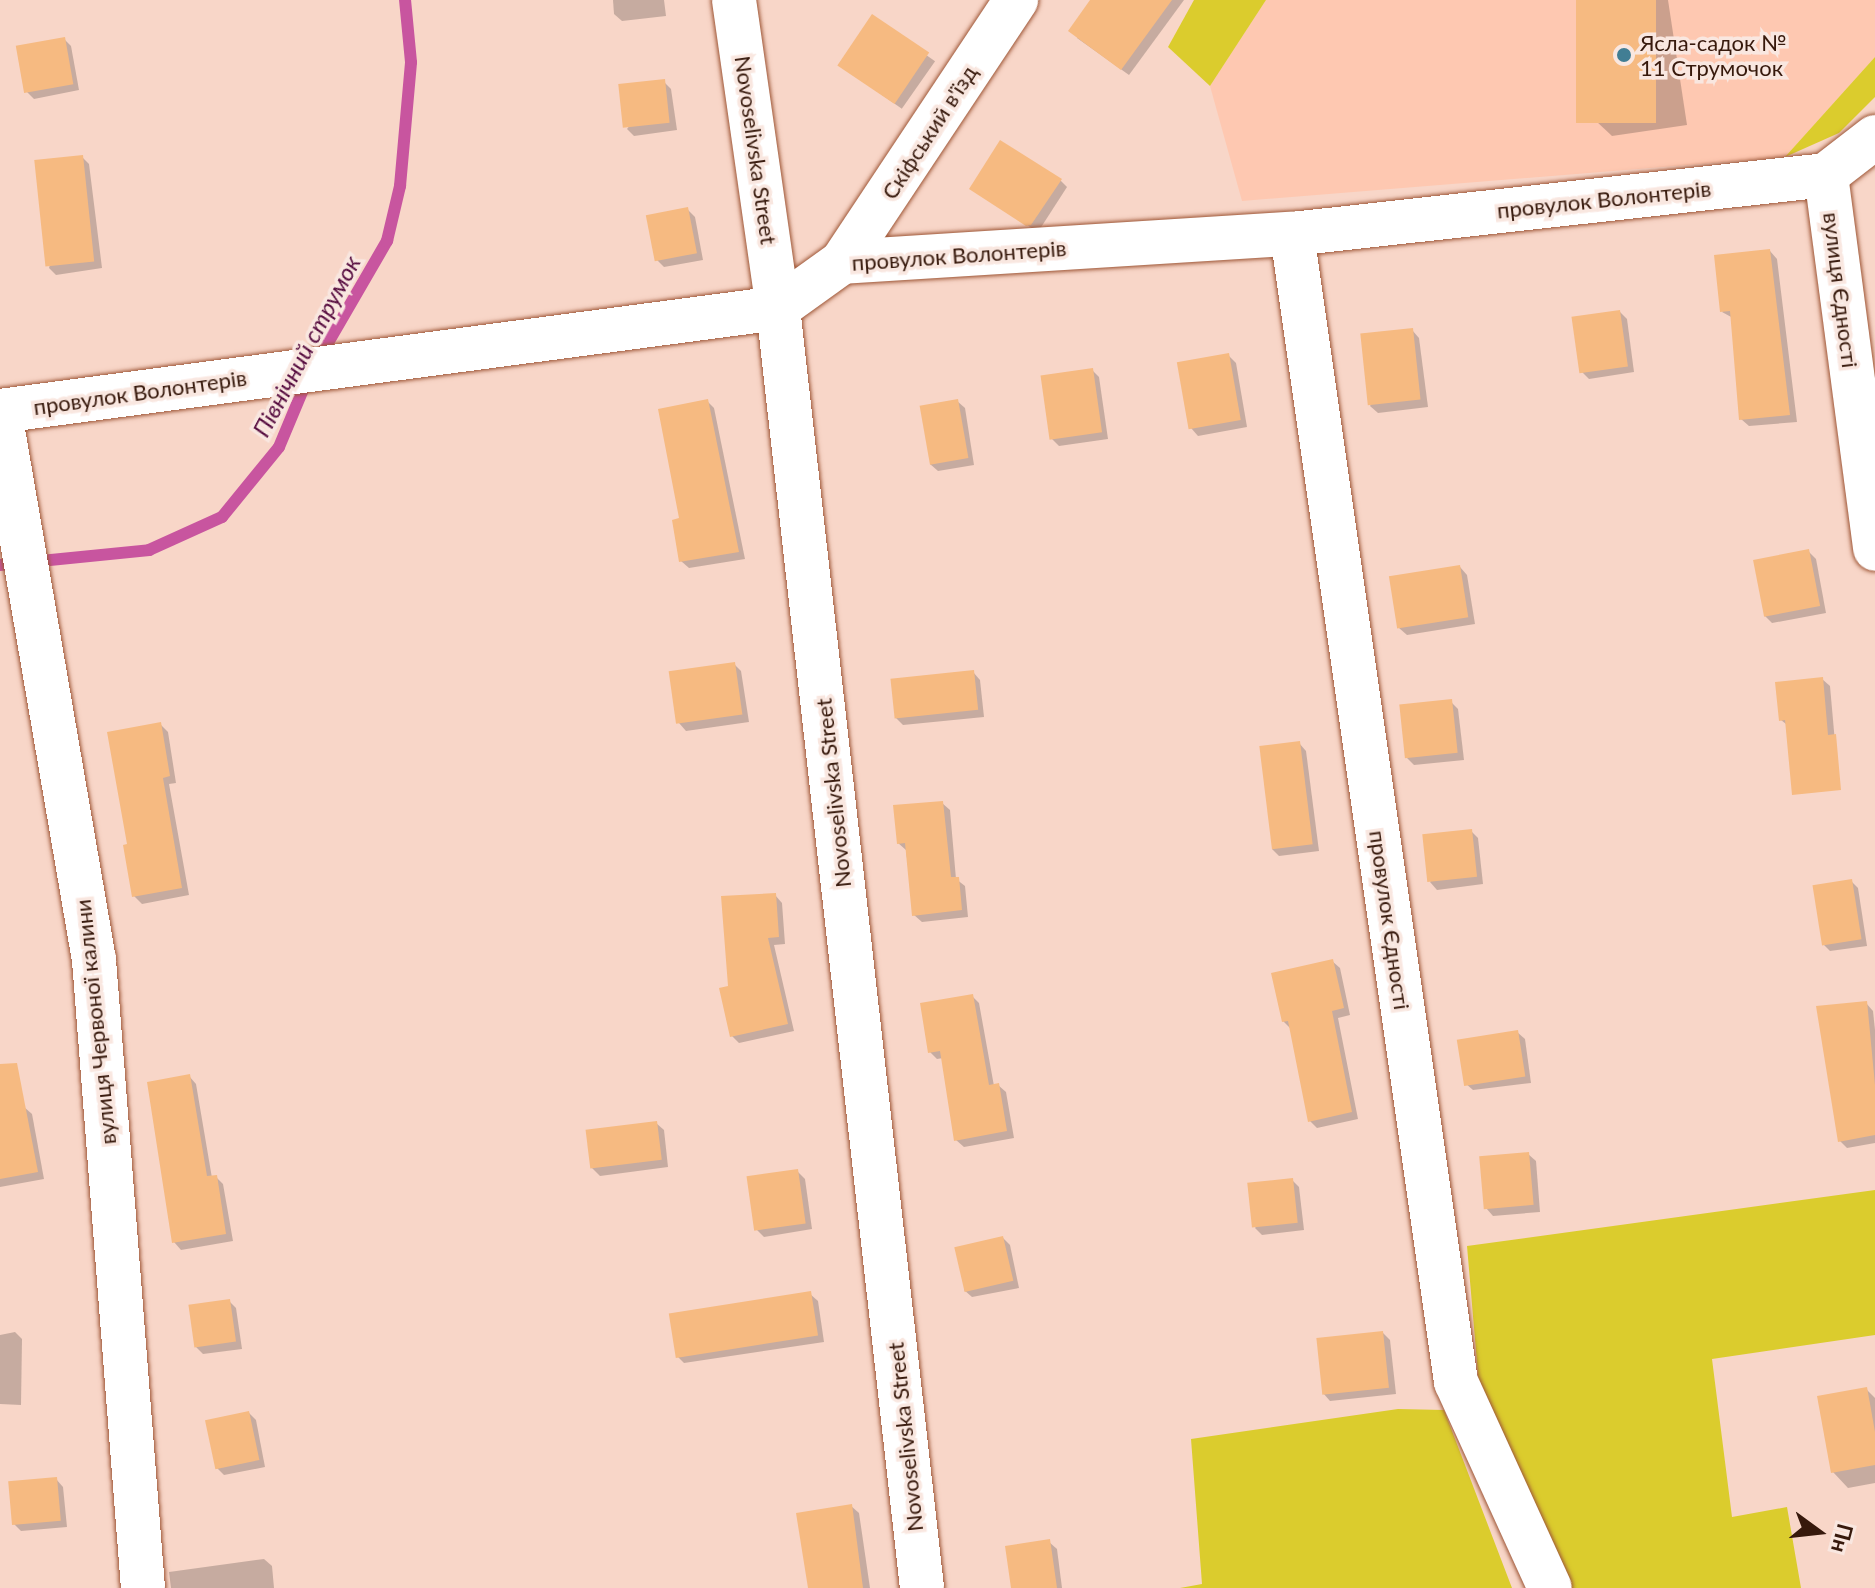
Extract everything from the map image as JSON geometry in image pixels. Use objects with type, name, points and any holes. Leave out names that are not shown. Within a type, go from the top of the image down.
[{"type":"street","name":"Novoselivska Street","points":[[734,0],[778,308],[922,1588]]},
{"type":"street","name":"Скіфський в'їзд","points":[[842,262],[1016,0]]},
{"type":"street","points":[[1826,175],[1875,137]]},
{"type":"street","name":"провулок Волонтерів","points":[[0,412],[778,308],[842,262],[1292,234],[1826,175]]},
{"type":"street","name":"вулиця Єдності","points":[[1826,175],[1875,549]]},
{"type":"street","name":"провулок Єдності","points":[[1292,234],[1456,1382],[1550,1588]]},
{"type":"street","name":"вулиця Червоної калини","points":[[0,412],[94,960],[143,1588]]},
{"type":"shaded area","points":[[1194,0],[1266,0],[1210,86],[1168,47]]},
{"type":"shaded area","points":[[1266,0],[1875,0],[1875,57],[1785,157],[1242,201],[1210,86]]},
{"type":"shaded area","points":[[1875,57],[1875,97],[1839,133],[1785,157]]},
{"type":"shaded area","points":[[1875,1190],[1875,1335],[1712,1359],[1732,1517],[1787,1507],[1801,1588],[1571,1588],[1479,1386],[1467,1246]]},
{"type":"shaded area","points":[[1398,1409],[1444,1410],[1512,1588],[1180,1588],[1202,1584],[1191,1439]]},
{"type":"building","points":[[1090,0],[1172,0],[1121,70],[1068,31]]},
{"type":"building","name":"Ясла-садок № 11 Струмочок","points":[[1576,0],[1656,0],[1656,123],[1576,123]]},
{"type":"building","points":[[872,14],[929,53],[895,104],[837,65]]},
{"type":"building","points":[[65,37],[73,84],[24,93],[16,46]]},
{"type":"building","points":[[665,79],[670,123],[623,128],[618,84]]},
{"type":"building","points":[[1000,140],[1062,179],[1031,225],[1026,226],[969,189]]},
{"type":"building","points":[[83,155],[94,261],[45,267],[34,160]]},
{"type":"building","points":[[688,207],[697,253],[655,261],[646,215]]},
{"type":"building","points":[[1770,249],[1790,415],[1739,420],[1730,311],[1720,312],[1714,255]]},
{"type":"building","points":[[1620,310],[1628,366],[1579,373],[1571,317]]},
{"type":"building","points":[[1413,328],[1421,400],[1368,405],[1360,334]]},
{"type":"building","points":[[1229,353],[1241,420],[1189,429],[1177,362]]},
{"type":"building","points":[[1093,368],[1102,432],[1050,440],[1041,375]]},
{"type":"building","points":[[708,399],[739,552],[679,562],[672,520],[679,518],[658,409]]},
{"type":"building","points":[[958,399],[968,458],[930,465],[920,406]]},
{"type":"building","points":[[1809,549],[1820,606],[1764,617],[1753,560]]},
{"type":"building","points":[[1460,565],[1468,617],[1397,629],[1389,576]]},
{"type":"building","points":[[735,662],[742,714],[676,724],[669,671]]},
{"type":"building","points":[[974,670],[978,710],[895,719],[890,679]]},
{"type":"building","points":[[1823,677],[1828,735],[1836,734],[1841,790],[1792,795],[1785,720],[1779,721],[1775,682]]},
{"type":"building","points":[[1452,699],[1458,753],[1405,758],[1399,705]]},
{"type":"building","points":[[161,722],[170,776],[163,778],[182,888],[132,897],[123,845],[127,844],[107,732]]},
{"type":"building","points":[[1300,741],[1313,844],[1272,849],[1259,746]]},
{"type":"building","points":[[943,801],[951,877],[959,877],[962,910],[912,916],[905,843],[897,844],[893,805]]},
{"type":"building","points":[[1472,829],[1477,877],[1427,882],[1422,834]]},
{"type":"building","points":[[1852,879],[1862,939],[1822,946],[1812,885]]},
{"type":"building","points":[[776,893],[779,937],[768,938],[788,1024],[730,1037],[719,988],[728,986],[721,896]]},
{"type":"building","points":[[1333,959],[1344,1008],[1332,1011],[1352,1112],[1308,1122],[1288,1021],[1282,1022],[1271,973]]},
{"type":"building","points":[[973,994],[989,1085],[999,1083],[1007,1131],[954,1141],[940,1051],[928,1053],[920,1003]]},
{"type":"building","points":[[1867,1001],[1875,1085],[1875,1135],[1838,1142],[1816,1006]]},
{"type":"building","points":[[1518,1030],[1525,1076],[1464,1086],[1457,1040]]},
{"type":"building","points":[[17,1063],[38,1172],[0,1179],[0,1064]]},
{"type":"building","points":[[190,1074],[207,1176],[217,1175],[226,1234],[172,1243],[147,1082]]},
{"type":"building","points":[[657,1121],[662,1160],[590,1168],[586,1130]]},
{"type":"building","points":[[1529,1152],[1534,1205],[1484,1209],[1479,1156]]},
{"type":"building","points":[[798,1169],[806,1223],[754,1231],[747,1176]]},
{"type":"building","points":[[1293,1178],[1298,1223],[1252,1228],[1247,1183]]},
{"type":"building","points":[[1003,1236],[1013,1281],[965,1292],[954,1247]]},
{"type":"building","points":[[811,1291],[818,1335],[676,1358],[669,1314]]},
{"type":"building","points":[[230,1299],[236,1342],[194,1347],[188,1305]]},
{"type":"building","points":[[1383,1331],[1389,1388],[1322,1395],[1316,1338]]},
{"type":"building","points":[[1867,1387],[1875,1432],[1875,1465],[1831,1473],[1817,1396]]},
{"type":"building","points":[[249,1411],[259,1460],[215,1469],[205,1420]]},
{"type":"building","points":[[57,1477],[61,1521],[12,1525],[8,1481]]},
{"type":"building","points":[[852,1504],[863,1588],[808,1588],[796,1513]]},
{"type":"building","points":[[1050,1539],[1057,1588],[1011,1588],[1005,1546]]},
{"type":"waterway","name":"Північний струмок","points":[[318,360],[387,241],[400,186],[411,62],[405,0]]},
{"type":"waterway","name":"Північний струмок","points":[[0,565],[149,550],[222,517],[279,447],[307,380]]},
{"type":"place","name":"Ясла-садок № 11 Струмочок","points":[[1624,55]]}]
